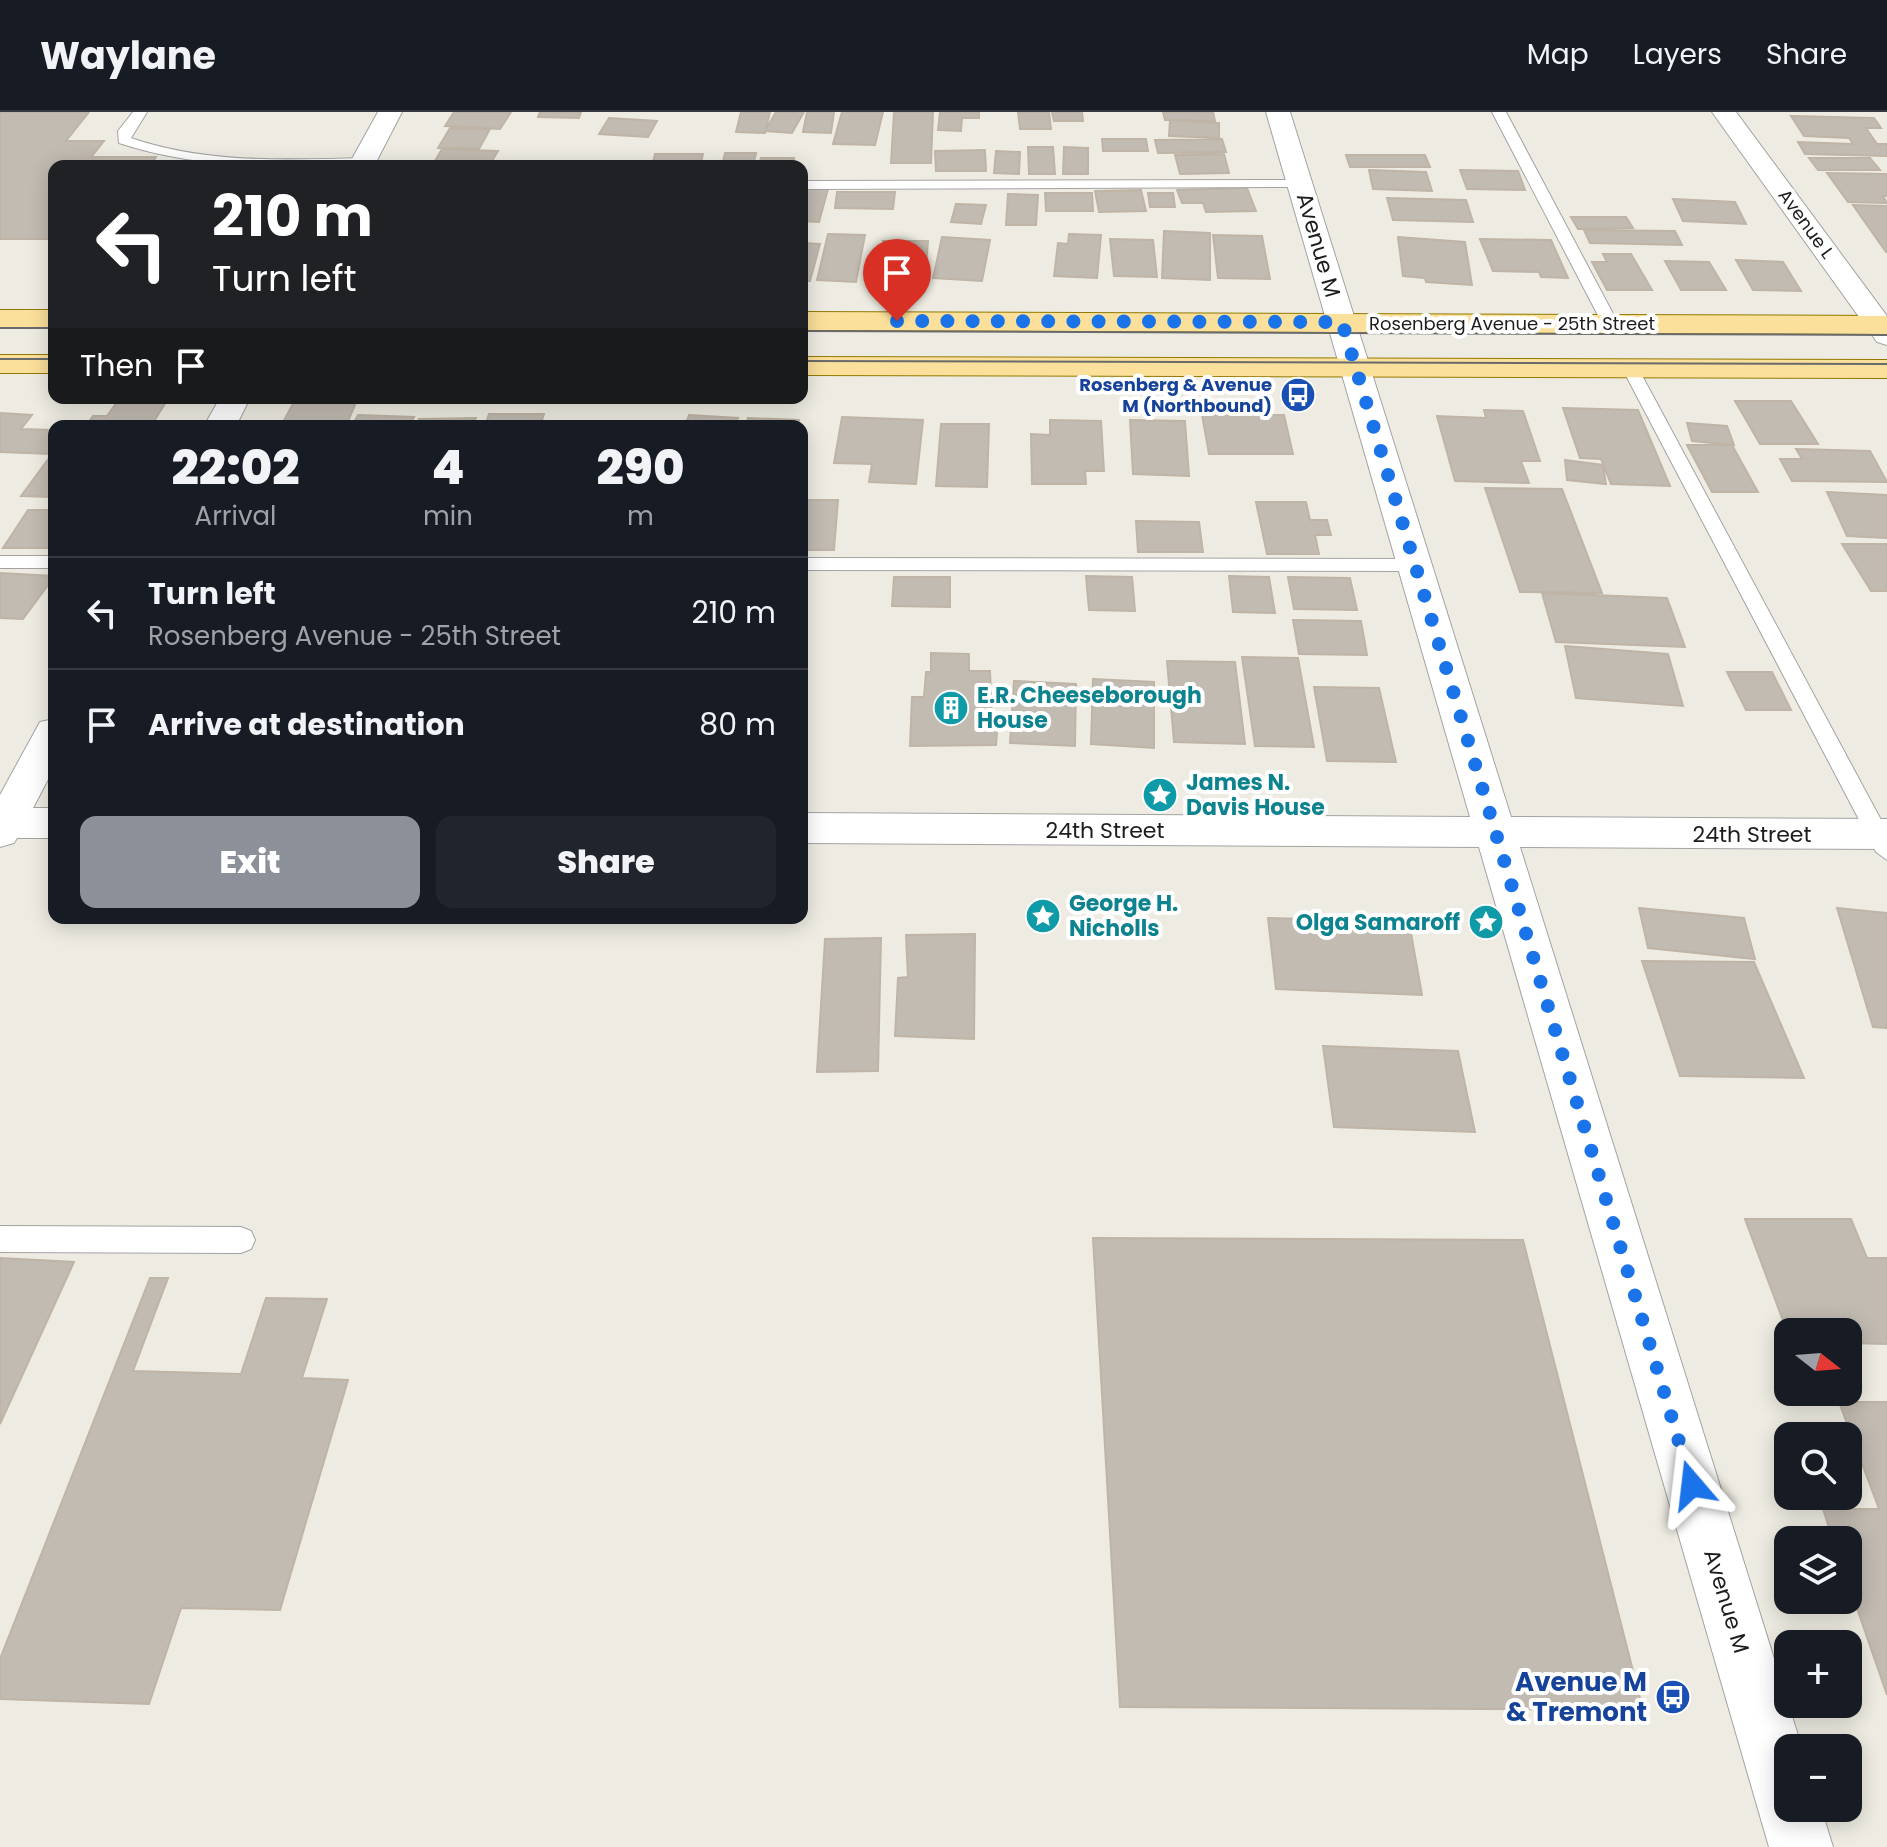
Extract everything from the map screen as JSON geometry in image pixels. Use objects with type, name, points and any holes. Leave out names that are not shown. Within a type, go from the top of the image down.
[{"type":"main road","points":[[0,319],[48,319]]},
{"type":"main road","name":"Rosenberg Avenue - 25th Street","points":[[808,321],[1342,322],[1884,329]]},
{"type":"main road","points":[[0,364],[48,364]]},
{"type":"main road","name":"Rosenberg Avenue - 25th Street","points":[[808,366],[1887,369]]},
{"type":"street","points":[[364,160],[390,112]]},
{"type":"street","name":"Avenue M","points":[[1278,112],[1412,565],[1496,832],[1774,1756]]},
{"type":"street","name":"Avenue L","points":[[1724,112],[1884,329]]},
{"type":"street","points":[[2,826],[48,743]]},
{"type":"street","points":[[2,826],[48,823]]},
{"type":"street","name":"24th Street","points":[[808,828],[1496,832],[1884,840]]},
{"type":"street","name":"Avenue M","points":[[1794,1822],[1801,1847]]},
{"type":"lane","points":[[140,112],[125,131],[124,140],[153,152],[193,160]]},
{"type":"lane","points":[[1499,112],[1611,325]]},
{"type":"lane","points":[[808,185],[1301,183]]},
{"type":"lane","points":[[1630,368],[1884,840]]},
{"type":"lane","points":[[0,562],[48,562]]},
{"type":"lane","points":[[808,564],[1412,565]]},
{"type":"lane","points":[[0,1239],[241,1240]]},
{"type":"building","points":[[0,112],[89,112],[66,141],[104,141],[91,157],[156,157],[154,160],[48,160],[48,239],[0,239]]},
{"type":"building","points":[[454,112],[511,112],[500,129],[445,126]]},
{"type":"building","points":[[540,112],[581,112],[579,118],[538,117]]},
{"type":"building","points":[[741,112],[770,112],[765,133],[736,132]]},
{"type":"building","points":[[776,112],[804,112],[792,133],[765,131]]},
{"type":"building","points":[[807,112],[834,112],[831,133],[803,132]]},
{"type":"building","points":[[842,112],[883,112],[875,145],[833,144]]},
{"type":"building","points":[[894,112],[933,112],[931,163],[891,163]]},
{"type":"building","points":[[940,112],[979,112],[979,118],[962,118],[961,131],[938,130]]},
{"type":"building","points":[[1018,112],[1049,112],[1051,129],[1020,129]]},
{"type":"building","points":[[1052,112],[1082,112],[1083,121],[1054,121]]},
{"type":"building","points":[[1163,112],[1213,112],[1215,121],[1165,120]]},
{"type":"building","points":[[1791,116],[1874,118],[1881,128],[1866,128],[1877,144],[1887,144],[1887,156],[1805,154],[1798,142],[1853,144],[1849,138],[1804,136]]},
{"type":"building","points":[[609,118],[657,121],[648,137],[599,134]]},
{"type":"building","points":[[1170,120],[1219,123],[1219,138],[1169,136]]},
{"type":"building","points":[[450,128],[490,129],[479,149],[438,148]]},
{"type":"building","points":[[1102,139],[1146,139],[1148,151],[1103,151]]},
{"type":"building","points":[[1222,139],[1226,152],[1158,153],[1155,140]]},
{"type":"building","points":[[1028,147],[1053,147],[1055,174],[1029,174]]},
{"type":"building","points":[[1064,147],[1088,148],[1088,174],[1063,174]]},
{"type":"building","points":[[442,149],[498,151],[493,160],[436,160]]},
{"type":"building","points":[[985,150],[986,171],[936,171],[935,151]]},
{"type":"building","points":[[996,151],[1020,152],[1019,174],[994,173]]},
{"type":"building","points":[[725,153],[756,153],[754,160],[723,160]]},
{"type":"building","points":[[655,154],[703,154],[702,160],[654,160]]},
{"type":"building","points":[[1224,154],[1229,173],[1180,174],[1175,155]]},
{"type":"building","points":[[1346,155],[1425,155],[1430,167],[1350,167]]},
{"type":"building","points":[[761,158],[794,158],[794,160]]},
{"type":"building","points":[[1809,158],[1870,158],[1880,170],[1818,170]]},
{"type":"building","points":[[1369,170],[1426,172],[1432,191],[1373,189]]},
{"type":"building","points":[[1460,170],[1518,171],[1525,190],[1467,189]]},
{"type":"building","points":[[1827,173],[1887,174],[1887,196],[1883,196],[1887,203],[1848,202]]},
{"type":"building","points":[[808,188],[828,189],[819,222],[808,221]]},
{"type":"building","points":[[1247,188],[1256,211],[1206,212],[1203,203],[1182,203],[1177,190]]},
{"type":"building","points":[[1141,190],[1146,211],[1099,212],[1095,191]]},
{"type":"building","points":[[837,192],[895,192],[893,209],[835,208]]},
{"type":"building","points":[[1045,193],[1092,193],[1093,211],[1046,211]]},
{"type":"building","points":[[1148,193],[1173,193],[1175,207],[1150,207]]},
{"type":"building","points":[[1008,194],[1038,195],[1036,225],[1006,225]]},
{"type":"building","points":[[1387,198],[1466,200],[1473,222],[1393,220]]},
{"type":"building","points":[[1673,199],[1735,202],[1746,224],[1683,221]]},
{"type":"building","points":[[956,204],[986,205],[981,224],[951,222]]},
{"type":"building","points":[[1853,205],[1887,206],[1887,252],[1886,252]]},
{"type":"building","points":[[1571,217],[1626,217],[1633,228],[1578,229]]},
{"type":"building","points":[[1584,230],[1675,231],[1682,245],[1590,243]]},
{"type":"building","points":[[1164,231],[1210,233],[1210,280],[1162,278]]},
{"type":"building","points":[[828,234],[865,235],[856,282],[817,280]]},
{"type":"building","points":[[1069,234],[1101,235],[1097,278],[1054,276],[1058,243],[1068,244]]},
{"type":"building","points":[[1213,235],[1262,236],[1270,279],[1218,278]]},
{"type":"building","points":[[942,237],[990,240],[982,281],[933,278]]},
{"type":"building","points":[[1398,237],[1465,242],[1472,285],[1426,282],[1425,278],[1403,276]]},
{"type":"building","points":[[1110,239],[1153,240],[1157,277],[1114,276]]},
{"type":"building","points":[[1480,239],[1551,240],[1568,278],[1541,277],[1539,272],[1493,271]]},
{"type":"building","points":[[883,241],[928,241],[925,279],[879,278]]},
{"type":"building","points":[[808,243],[820,244],[810,281]]},
{"type":"building","points":[[1603,254],[1631,254],[1652,290],[1607,290],[1592,262],[1607,262]]},
{"type":"building","points":[[1736,260],[1783,262],[1801,291],[1753,290]]},
{"type":"building","points":[[1665,261],[1709,262],[1726,290],[1681,290]]},
{"type":"building","points":[[1735,401],[1791,401],[1818,444],[1760,444]]},
{"type":"building","points":[[116,404],[165,404],[155,420],[90,420],[93,416],[107,416]]},
{"type":"building","points":[[293,404],[355,404],[349,420],[284,420]]},
{"type":"building","points":[[1563,408],[1638,410],[1670,486],[1611,484],[1601,459],[1580,458]]},
{"type":"building","points":[[1484,410],[1523,411],[1540,461],[1521,461],[1529,483],[1455,481],[1437,416],[1486,418]]},
{"type":"building","points":[[0,413],[32,415],[21,429],[48,430],[48,454],[0,452]]},
{"type":"building","points":[[489,414],[544,414],[542,420],[487,420]]},
{"type":"building","points":[[358,415],[414,417],[412,420],[355,420]]},
{"type":"building","points":[[689,415],[738,418],[737,420],[687,420]]},
{"type":"building","points":[[1202,415],[1284,415],[1293,454],[1209,454]]},
{"type":"building","points":[[842,417],[923,420],[916,484],[869,482],[872,464],[834,463]]},
{"type":"building","points":[[476,418],[475,420],[419,419]]},
{"type":"building","points":[[748,418],[799,420],[748,420]]},
{"type":"building","points":[[1050,420],[1101,421],[1104,471],[1085,471],[1086,484],[1032,484],[1031,434],[1050,435]]},
{"type":"building","points":[[1130,420],[1185,421],[1189,476],[1133,474]]},
{"type":"building","points":[[1687,423],[1727,426],[1734,445],[1692,441]]},
{"type":"building","points":[[941,424],[989,424],[987,487],[936,486]]},
{"type":"building","points":[[1687,445],[1732,445],[1758,492],[1712,492]]},
{"type":"building","points":[[1796,449],[1870,451],[1887,482],[1792,481],[1780,459],[1802,459]]},
{"type":"building","points":[[48,459],[48,497],[21,496]]},
{"type":"building","points":[[1565,460],[1603,465],[1606,484],[1567,480]]},
{"type":"building","points":[[1485,488],[1562,489],[1602,593],[1520,592]]},
{"type":"building","points":[[1827,492],[1887,495],[1887,538],[1847,536]]},
{"type":"building","points":[[808,500],[838,500],[834,550],[808,550]]},
{"type":"building","points":[[1256,502],[1306,502],[1310,520],[1327,520],[1331,535],[1315,535],[1319,554],[1267,554]]},
{"type":"building","points":[[28,510],[48,510],[48,548],[3,548]]},
{"type":"building","points":[[1136,521],[1199,522],[1203,552],[1138,552]]},
{"type":"building","points":[[1842,544],[1887,544],[1887,591],[1871,591]]},
{"type":"building","points":[[0,573],[48,576],[48,585],[23,619],[0,618]]},
{"type":"building","points":[[1086,576],[1132,577],[1135,611],[1089,610]]},
{"type":"building","points":[[1229,576],[1269,577],[1275,613],[1233,612]]},
{"type":"building","points":[[894,577],[950,577],[950,607],[892,606]]},
{"type":"building","points":[[1288,577],[1350,578],[1357,610],[1294,609]]},
{"type":"building","points":[[1542,593],[1667,598],[1685,647],[1556,642]]},
{"type":"building","points":[[1293,620],[1361,621],[1367,655],[1299,654]]},
{"type":"building","points":[[1565,646],[1668,654],[1683,706],[1576,698]]},
{"type":"building","name":"E.R. Cheeseborough House","points":[[931,653],[969,654],[969,671],[990,671],[992,718],[998,719],[996,745],[910,746],[912,697],[924,697],[926,672],[931,672]]},
{"type":"building","points":[[1242,657],[1298,658],[1314,747],[1255,746]]},
{"type":"building","points":[[1167,661],[1235,662],[1245,744],[1174,742]]},
{"type":"building","points":[[1727,672],[1772,672],[1791,710],[1746,710]]},
{"type":"building","points":[[1093,679],[1154,682],[1154,748],[1091,744]]},
{"type":"building","points":[[1014,681],[1076,684],[1075,746],[1010,743]]},
{"type":"building","points":[[1314,687],[1379,688],[1396,762],[1327,761]]},
{"type":"building","points":[[1639,908],[1744,918],[1755,959],[1648,948]]},
{"type":"building","points":[[1837,908],[1887,913],[1887,1028],[1873,1027]]},
{"type":"building","points":[[1268,918],[1409,922],[1422,995],[1276,989]]},
{"type":"building","points":[[975,934],[974,1039],[895,1036],[898,978],[908,977],[906,935]]},
{"type":"building","points":[[881,938],[878,1071],[817,1072],[825,939]]},
{"type":"building","points":[[1642,961],[1754,962],[1804,1078],[1680,1076]]},
{"type":"building","points":[[1323,1046],[1458,1051],[1475,1132],[1334,1127]]},
{"type":"building","points":[[1745,1219],[1851,1219],[1867,1258],[1887,1258],[1887,1344],[1862,1343],[1862,1318],[1782,1318]]},
{"type":"building","points":[[1093,1238],[1523,1240],[1643,1710],[1120,1707]]},
{"type":"building","points":[[0,1258],[74,1262],[0,1424]]},
{"type":"building","points":[[150,1278],[168,1278],[133,1371],[241,1374],[266,1298],[327,1299],[302,1378],[348,1380],[280,1610],[181,1608],[149,1704],[0,1699],[0,1659]]},
{"type":"building","points":[[1887,1402],[1887,1695],[1859,1614],[1862,1614],[1862,1526],[1828,1526],[1823,1510],[1879,1509],[1862,1464],[1862,1422],[1846,1422],[1840,1406]]},
{"type":"tram line","points":[[0,328],[48,328]]},
{"type":"tram line","points":[[808,331],[1887,335]]},
{"type":"tram line","points":[[0,359],[48,359]]},
{"type":"tram line","points":[[808,361],[1887,364]]},
{"type":"place","name":"Rosenberg & Avenue M (Northbound)","points":[[1298,395]]},
{"type":"place","name":"E.R. Cheeseborough House","points":[[951,708]]},
{"type":"place","name":"James N. Davis House","points":[[1160,795]]},
{"type":"place","name":"George H. Nicholls","points":[[1043,916]]},
{"type":"place","name":"Olga Samaroff","points":[[1486,922]]},
{"type":"place","name":"Avenue M & Tremont","points":[[1673,1697]]},
{"type":"route","points":[[897,321],[1342,322],[1412,565],[1496,832],[1692,1485]]}]
